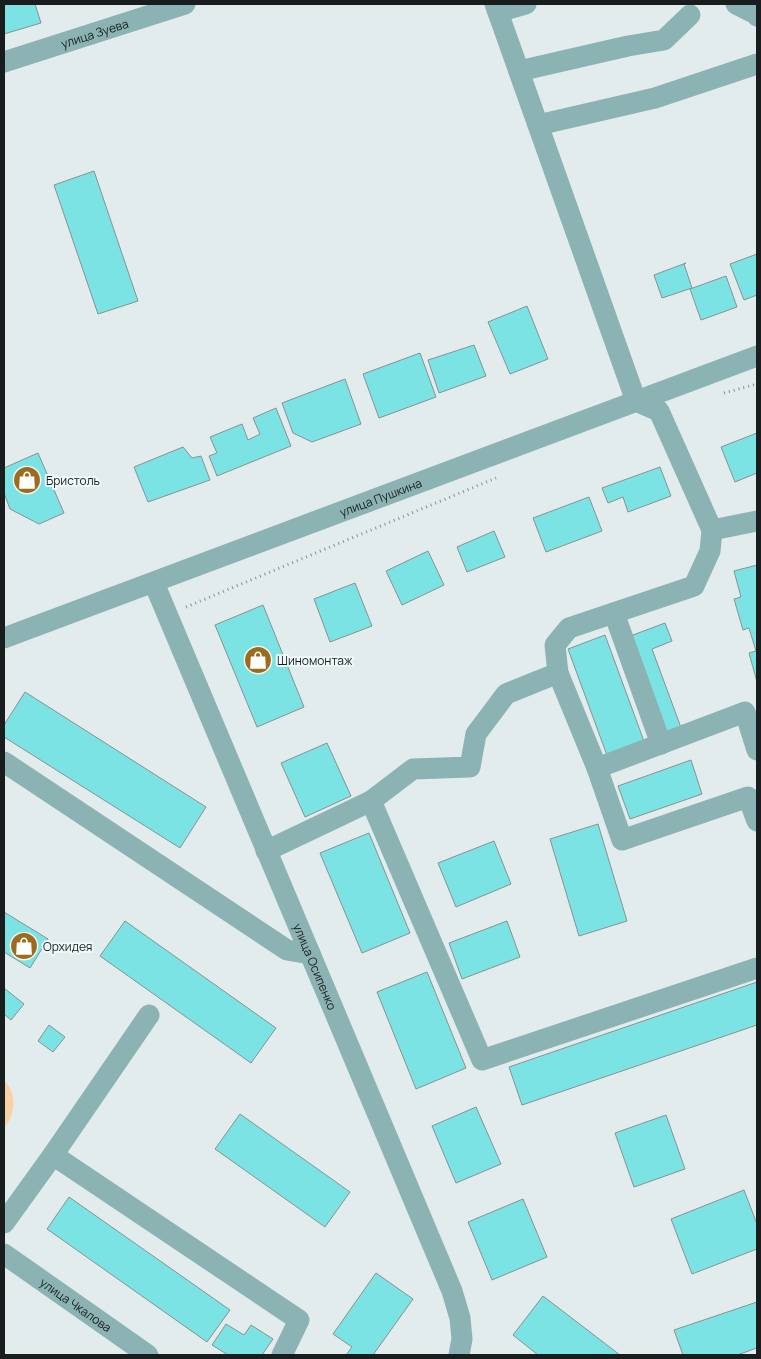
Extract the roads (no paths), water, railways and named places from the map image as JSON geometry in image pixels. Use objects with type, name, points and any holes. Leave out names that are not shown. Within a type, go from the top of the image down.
[{"type":"street","name":"улица Зуева","points":[[4,62],[185,4]]},
{"type":"street","points":[[526,4],[496,8],[636,402],[659,411],[712,530],[710,551],[694,586],[569,628],[555,645],[558,673],[597,768],[622,840],[748,797],[757,821]]},
{"type":"street","points":[[736,4],[757,16]]},
{"type":"street","points":[[519,71],[628,46],[664,40],[690,15]]},
{"type":"street","points":[[538,126],[656,98],[757,64]]},
{"type":"street","name":"улица Пушкина","points":[[4,638],[757,356]]},
{"type":"street","points":[[712,530],[757,521]]},
{"type":"street","name":"улица Осипенко","points":[[154,583],[452,1291],[460,1318],[462,1339],[459,1355]]},
{"type":"street","points":[[614,613],[661,744]]},
{"type":"street","points":[[266,851],[371,801],[413,769],[470,767],[476,734],[506,694],[558,673]]},
{"type":"street","points":[[597,768],[746,712],[757,750]]},
{"type":"street","points":[[4,762],[287,950],[310,954]]},
{"type":"street","points":[[371,801],[482,1060],[757,968]]},
{"type":"street","points":[[4,1223],[149,1015]]},
{"type":"street","points":[[53,1155],[299,1320],[282,1355]]},
{"type":"street","name":"улица Чкалова","points":[[4,1254],[148,1355]]},
{"type":"place","name":"Бристоль","points":[[27,480]]},
{"type":"place","name":"Шиномонтаж","points":[[258,660]]},
{"type":"place","name":"Орхидея","points":[[24,946]]}]
